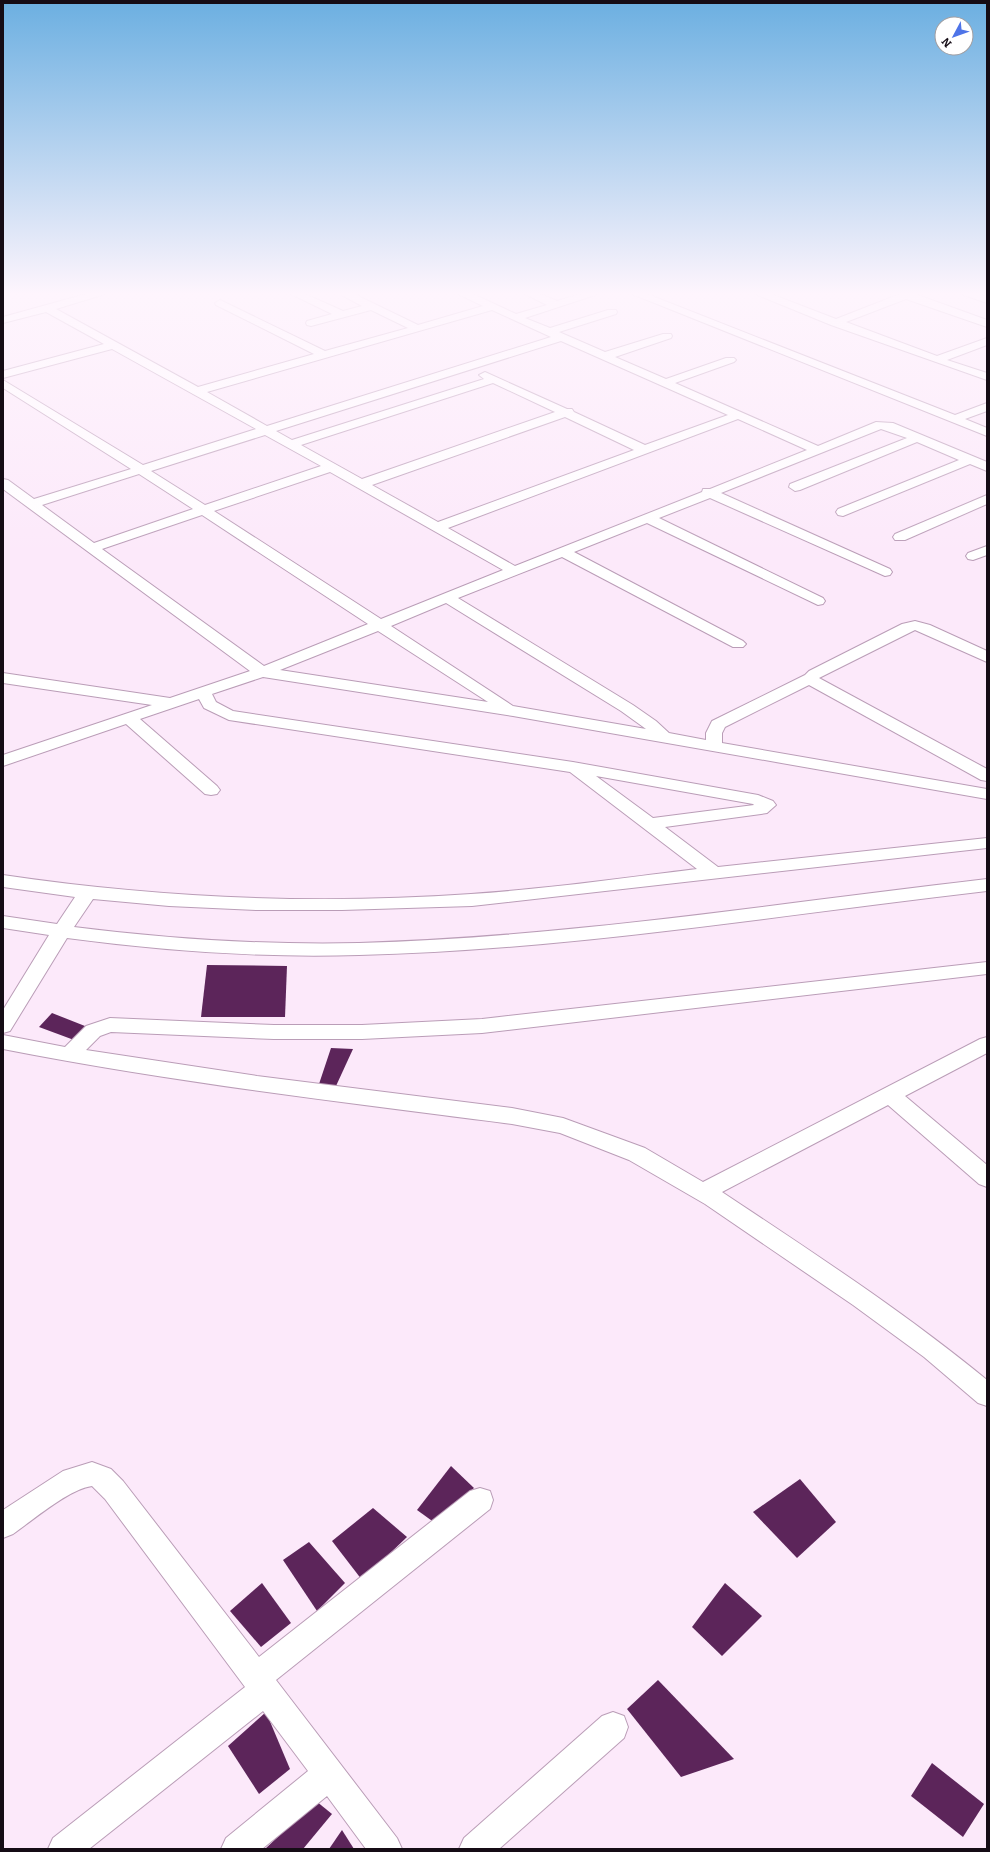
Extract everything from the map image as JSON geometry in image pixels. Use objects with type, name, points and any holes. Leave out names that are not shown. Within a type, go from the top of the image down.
[{"type":"street","points":[[176,380],[514,571]]},
{"type":"street","points":[[197,392],[237,380]]},
{"type":"street","points":[[32,504],[424,380]]},
{"type":"street","points":[[290,444],[491,380]]},
{"type":"street","points":[[498,380],[568,412],[645,450]]},
{"type":"street","points":[[659,380],[818,450]]},
{"type":"street","points":[[665,383],[672,380]]},
{"type":"street","points":[[857,380],[987,432]]},
{"type":"street","points":[[3,383],[140,469],[378,625],[513,711]]},
{"type":"street","points":[[955,419],[987,408]]},
{"type":"street","points":[[361,484],[568,412]]},
{"type":"street","points":[[437,527],[739,415]]},
{"type":"street","points":[[3,760],[262,672],[708,492],[880,425],[889,426],[981,462]]},
{"type":"street","points":[[795,487],[917,438]]},
{"type":"street","points":[[844,512],[981,462]]},
{"type":"street","points":[[92,548],[205,511],[331,467]]},
{"type":"street","points":[[3,483],[262,672],[513,711],[987,794]]},
{"type":"street","points":[[708,492],[885,572]]},
{"type":"street","points":[[900,537],[987,500]]},
{"type":"street","points":[[646,517],[818,601]]},
{"type":"street","points":[[973,556],[987,550]]},
{"type":"street","points":[[561,551],[738,644]]},
{"type":"street","points":[[446,597],[627,708],[650,724],[664,738]]},
{"type":"street","points":[[714,746],[714,733],[718,724],[811,678],[814,674],[907,627],[915,625],[926,628],[987,658]]},
{"type":"street","points":[[3,678],[169,703]]},
{"type":"street","points":[[811,678],[987,776]]},
{"type":"street","points":[[203,692],[210,705],[229,715],[572,767],[758,800],[767,805],[761,809],[651,824]]},
{"type":"street","points":[[127,718],[211,790]]},
{"type":"street","points":[[572,767],[714,872]]},
{"type":"street","points":[[3,881],[80,904],[185,901],[272,903],[419,903],[472,900],[714,872],[987,843]]},
{"type":"street","points":[[3,922],[61,932],[113,938],[246,948],[359,949],[550,938],[987,885]]},
{"type":"street","points":[[3,1026],[80,904]]},
{"type":"street","points":[[69,1055],[93,1031],[110,1025],[274,1032],[355,1032],[482,1026],[987,968]]},
{"type":"street","points":[[3,1042],[176,1073],[512,1116],[563,1126],[637,1154],[703,1192],[855,1294],[934,1350],[987,1395]]},
{"type":"street","points":[[703,1192],[987,1044]]},
{"type":"street","points":[[890,1095],[987,1178]]},
{"type":"street","points":[[3,1525],[76,1477],[92,1474],[103,1478],[114,1490],[386,1849]]},
{"type":"street","points":[[64,1849],[480,1500]]},
{"type":"street","points":[[475,1849],[613,1727]]},
{"type":"street","points":[[237,1849],[329,1774]]},
{"type":"building","points":[[207,965],[287,966],[285,1017],[201,1017]]},
{"type":"building","points":[[52,1013],[90,1028],[74,1040],[39,1027]]},
{"type":"building","points":[[331,1048],[353,1049],[336,1086],[318,1087]]},
{"type":"building","points":[[451,1466],[474,1488],[435,1523],[417,1510]]},
{"type":"building","points":[[800,1479],[836,1522],[797,1558],[753,1512]]},
{"type":"building","points":[[373,1508],[407,1537],[362,1580],[332,1541]]},
{"type":"building","points":[[309,1542],[345,1583],[317,1611],[283,1560]]},
{"type":"building","points":[[262,1583],[291,1623],[261,1647],[230,1611]]},
{"type":"building","points":[[725,1583],[762,1616],[722,1656],[692,1627]]},
{"type":"building","points":[[658,1680],[734,1759],[681,1777],[627,1709]]},
{"type":"building","points":[[266,1712],[290,1769],[259,1794],[228,1746]]},
{"type":"building","points":[[932,1763],[984,1804],[963,1837],[911,1796]]},
{"type":"building","points":[[316,1801],[332,1814],[303,1849],[265,1849]]},
{"type":"building","points":[[342,1830],[354,1849],[329,1849]]}]
